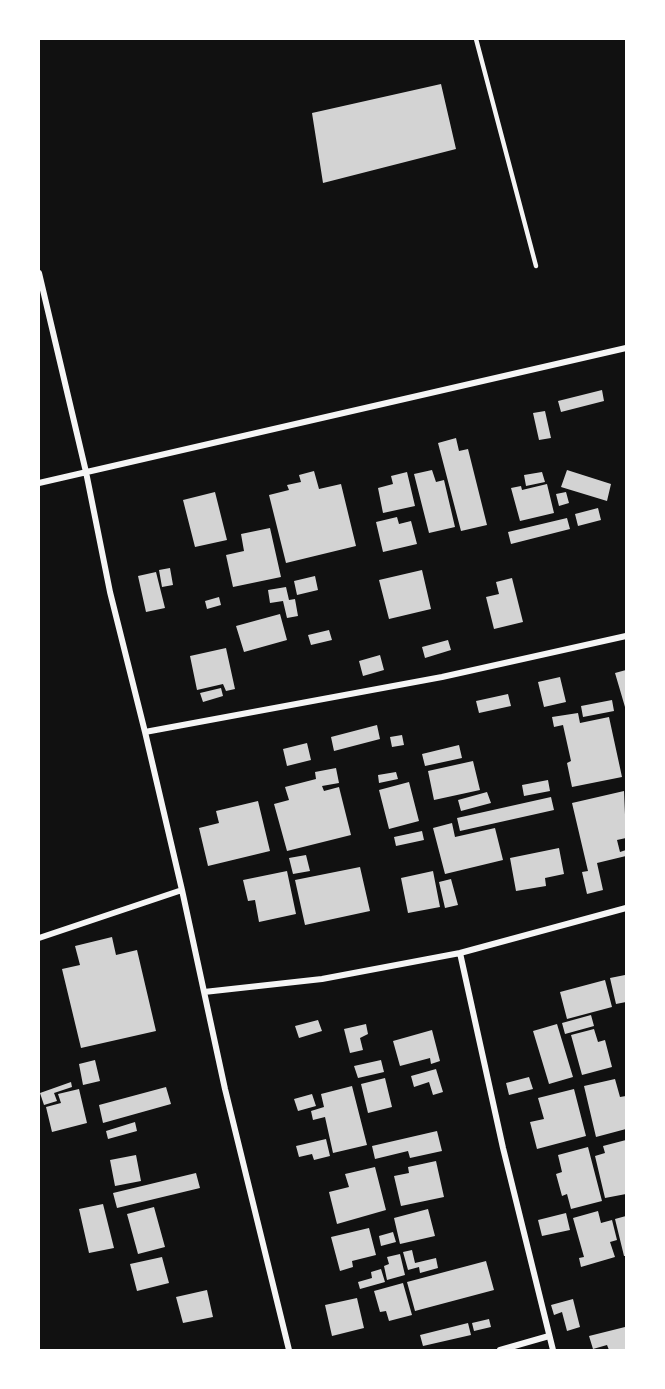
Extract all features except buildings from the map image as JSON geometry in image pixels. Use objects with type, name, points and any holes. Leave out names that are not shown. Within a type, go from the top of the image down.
[{"type":"street","points":[[39,273],[86,472],[110,592],[182,890],[225,1089],[289,1350]]},
{"type":"street","points":[[39,483],[626,348]]},
{"type":"street","points":[[145,732],[442,677],[626,636]]},
{"type":"street","points":[[39,938],[182,890]]},
{"type":"street","points":[[204,992],[322,979],[460,952],[626,908]]},
{"type":"street","points":[[460,952],[553,1350]]},
{"type":"street","points":[[500,1350],[549,1336]]},
{"type":"lane","points":[[476,39],[536,267]]}]
